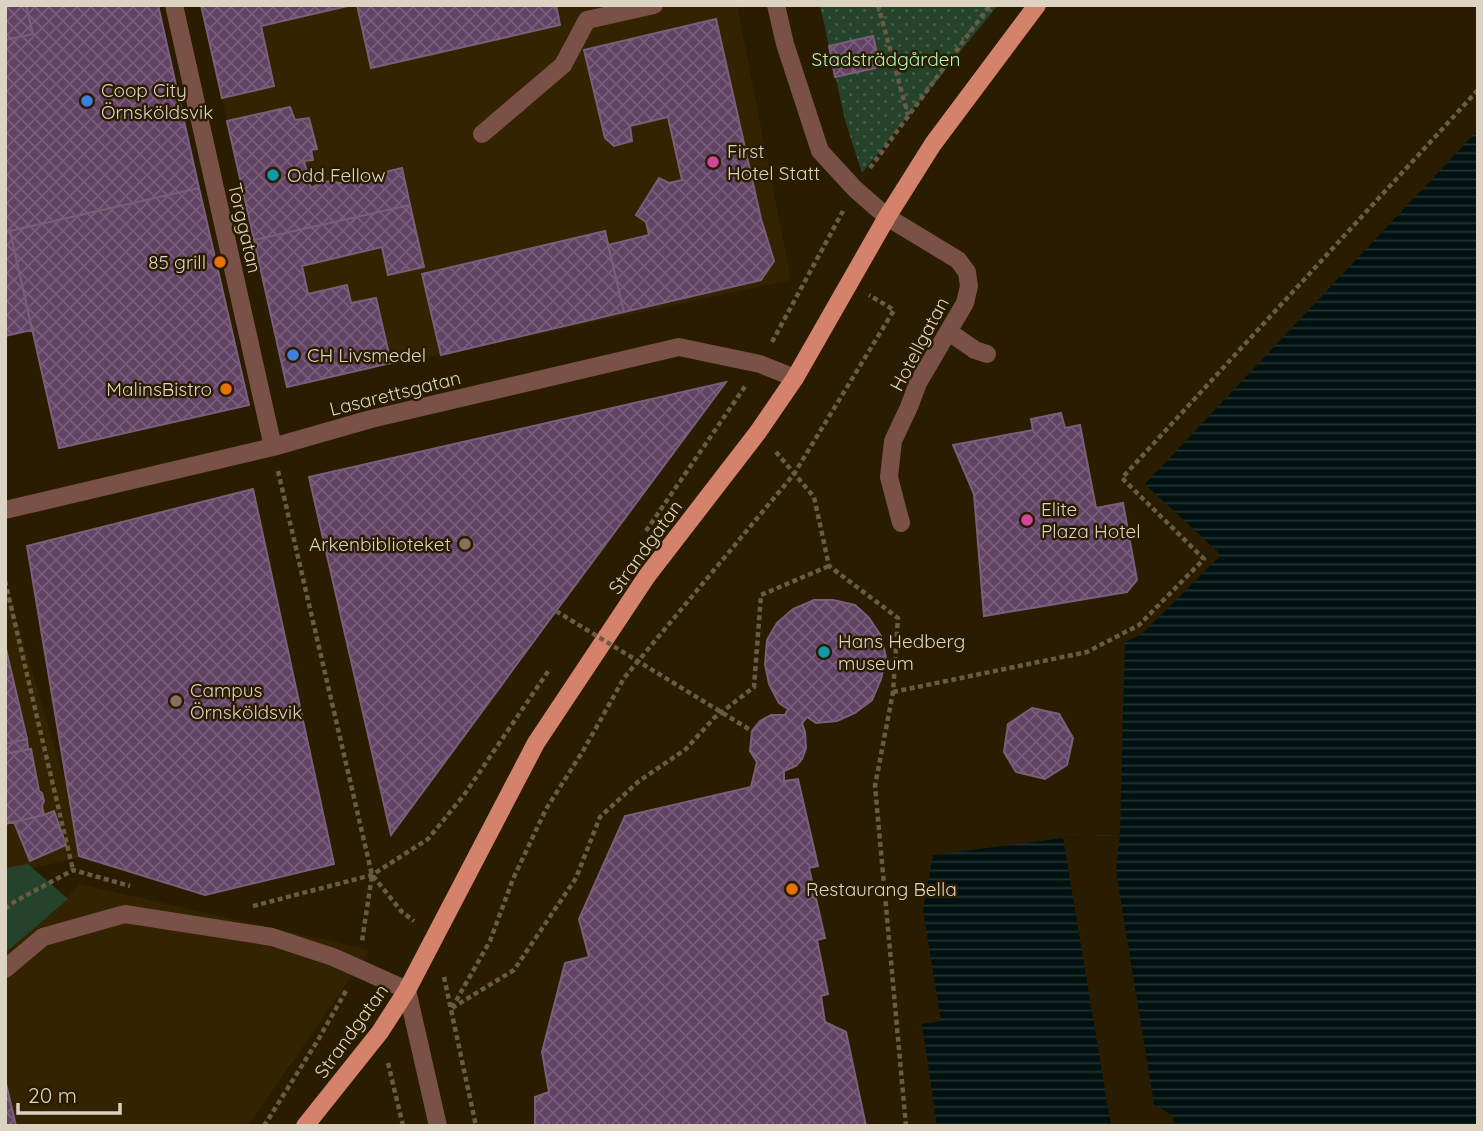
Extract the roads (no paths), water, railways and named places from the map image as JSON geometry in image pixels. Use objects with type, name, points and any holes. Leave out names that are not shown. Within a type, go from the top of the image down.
[{"type":"main road","name":"Strandgatan","points":[[305,1126],[380,1032],[407,990],[536,743],[647,576],[758,432],[794,377],[887,217],[933,144],[1037,5]]},
{"type":"street","points":[[482,134],[563,65],[587,20],[654,5]]},
{"type":"street","name":"Hotellgatan","points":[[776,5],[785,44],[820,152],[855,189],[887,217],[958,260],[967,272],[969,286],[965,303],[918,383],[893,441],[889,477],[901,523]]},
{"type":"street","name":"Torggatan","points":[[175,12],[272,447]]},
{"type":"street","points":[[949,332],[975,350],[987,354]]},
{"type":"street","name":"Lasarettsgatan","points":[[5,510],[272,447],[371,419],[679,347],[760,364],[794,377]]},
{"type":"street","points":[[5,969],[43,937],[125,914],[272,937],[333,957],[407,990],[438,1126]]},
{"type":"place","name":"Coop City Örnsköldsvik","points":[[87,101]]},
{"type":"place","name":"First Hotel Statt","points":[[713,162]]},
{"type":"place","name":"Odd Fellow","points":[[273,175]]},
{"type":"place","name":"85 grill","points":[[220,262]]},
{"type":"place","name":"CH Livsmedel","points":[[293,355]]},
{"type":"place","name":"MalinsBistro","points":[[226,389]]},
{"type":"place","name":"Elite Plaza Hotel","points":[[1027,520]]},
{"type":"place","name":"Arkenbiblioteket","points":[[465,544]]},
{"type":"place","name":"Hans Hedberg museum","points":[[824,652]]},
{"type":"place","name":"Campus Örnsköldsvik","points":[[176,701]]},
{"type":"place","name":"Restaurang Bella","points":[[792,889]]},
{"type":"park label","name":"Stadsträdgården","points":[[886,59]]}]
